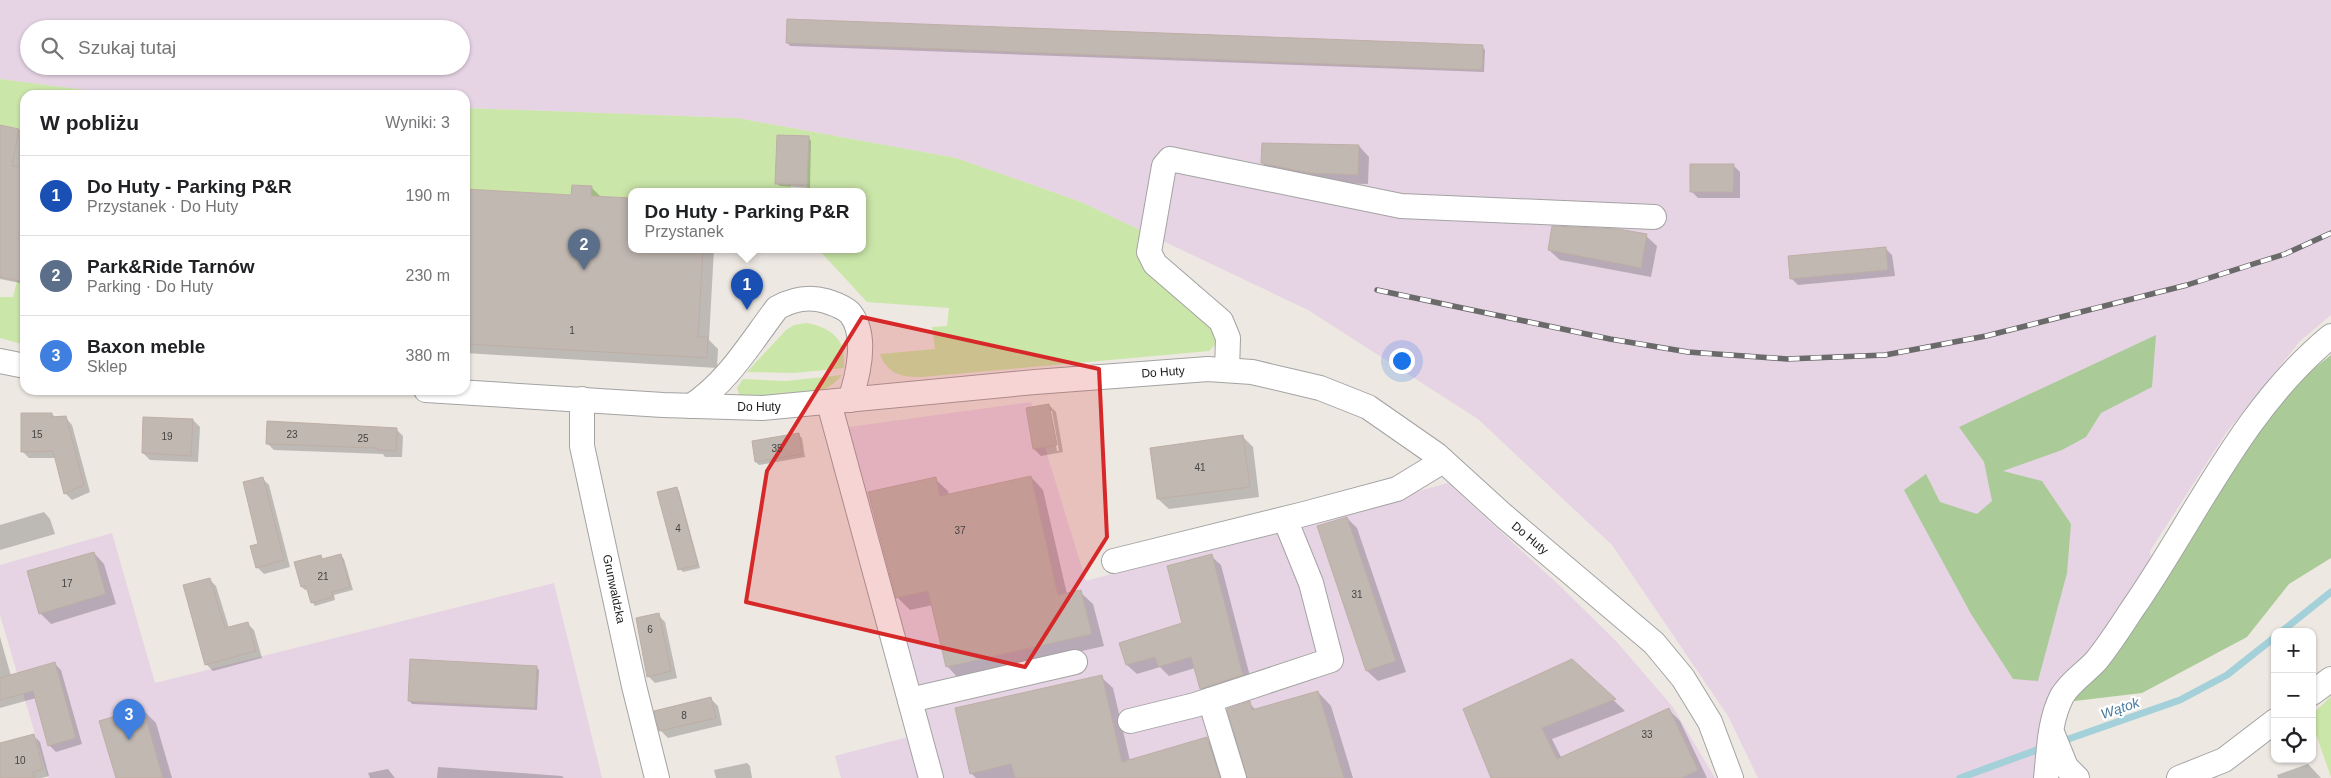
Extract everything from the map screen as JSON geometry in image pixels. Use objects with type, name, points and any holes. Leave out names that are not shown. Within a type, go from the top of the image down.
[{"type":"street","points":[[1227,370],[1228,338],[1221,321],[1155,264],[1149,252],[1164,166],[1170,159],[1401,206],[1654,217]]},
{"type":"street","points":[[691,406],[707,396],[729,372],[777,308],[787,302],[806,298],[839,305],[849,313],[857,327],[859,356],[839,402],[910,700],[931,778]]},
{"type":"street","points":[[2046,778],[2052,728],[2062,695],[2095,661],[2133,609],[2253,418],[2314,350],[2331,336]]},
{"type":"street","points":[[0,361],[20,365]]},
{"type":"street","name":"Do Huty","points":[[470,393],[691,406],[762,408],[1161,371],[1208,369],[1252,372],[1320,388],[1368,407],[1409,434],[1654,642],[1683,678],[1710,722],[1731,778]]},
{"type":"street","name":"Grunwaldzka","points":[[582,399],[582,446],[634,686],[657,778]]},
{"type":"street","points":[[1114,561],[1285,519],[1397,488],[1443,461]]},
{"type":"street","points":[[1130,721],[1210,700],[1331,660],[1311,583],[1285,519]]},
{"type":"street","points":[[910,700],[1075,662]]},
{"type":"street","points":[[2316,690],[2331,679]]},
{"type":"street","points":[[1210,700],[1234,778]]},
{"type":"street","points":[[2179,778],[2227,769],[2271,725]]},
{"type":"street","points":[[2052,728],[2053,740],[2060,755],[2076,777]]},
{"type":"highlighted area","points":[[862,317],[1099,369],[1107,537],[1025,667],[746,602],[767,471]]},
{"type":"shaded area","points":[[0,0],[2331,0],[2331,315],[2300,341],[2226,433],[2150,551],[2163,636],[2075,668],[2052,778],[1758,778],[1728,716],[1612,545],[1478,419],[1308,310],[1081,202],[956,158],[737,118],[470,108],[470,90],[85,90],[0,79]]},
{"type":"shaded area","points":[[1031,402],[1086,581],[1448,483],[1560,586],[1616,641],[1672,706],[1715,778],[841,778],[835,756],[908,737],[827,430]]},
{"type":"shaded area","points":[[112,533],[155,683],[554,583],[602,778],[48,778],[0,615],[0,565]]},
{"type":"green space","points":[[0,79],[85,90],[20,90],[20,129],[0,125]]},
{"type":"green space","points":[[470,108],[737,118],[956,158],[1081,202],[1142,231],[1137,242],[1139,257],[1211,322],[1217,334],[1216,344],[1209,351],[922,377],[908,377],[896,373],[887,366],[880,354],[935,349],[932,327],[947,326],[949,308],[867,302],[822,253],[866,253],[866,188],[807,188],[809,136],[791,188],[628,188],[628,198],[591,196],[592,186],[572,185],[571,195],[470,189]]},
{"type":"green space","points":[[17,281],[20,281],[20,344],[0,338],[0,297],[13,297]]},
{"type":"green space","points":[[806,323],[817,325],[836,337],[843,349],[844,368],[795,373],[747,372],[786,330],[794,325]]},
{"type":"green space","points":[[2156,335],[2152,387],[2101,413],[2086,437],[2062,450],[2003,471],[2042,481],[2071,524],[2067,573],[2038,681],[2013,679],[1971,614],[1904,490],[1926,474],[1940,502],[1977,514],[1992,501],[1984,462],[1959,427]]},
{"type":"green space","points":[[2331,355],[2331,558],[2289,584],[2247,637],[2142,693],[2058,703],[2242,435],[2308,373]]},
{"type":"green space","points":[[842,375],[832,385],[821,391],[795,397],[740,397],[737,388],[743,379],[786,381]]},
{"type":"green space","points":[[2331,696],[2331,777],[2316,734],[2316,711]]},
{"type":"building","points":[[787,19],[1483,45],[1482,70],[786,43]]},
{"type":"building","points":[[0,125],[19,129],[12,166],[20,167],[20,281],[0,277]]},
{"type":"building","points":[[777,135],[809,136],[807,185],[775,184]]},
{"type":"building","points":[[1262,143],[1359,145],[1358,175],[1309,173],[1261,163]]},
{"type":"building","points":[[1690,164],[1734,164],[1733,192],[1690,192]]},
{"type":"building","points":[[572,185],[592,186],[591,196],[628,198],[628,253],[703,253],[698,337],[708,337],[707,358],[470,344],[470,189],[571,195]]},
{"type":"building","points":[[1552,226],[1618,229],[1647,234],[1641,268],[1548,250]]},
{"type":"building","points":[[1886,247],[1888,270],[1790,279],[1788,256]]},
{"type":"building","points":[[1049,404],[1057,445],[1033,449],[1026,408]]},
{"type":"building","points":[[21,413],[52,413],[52,417],[66,416],[84,485],[64,494],[53,451],[21,452]]},
{"type":"building","points":[[143,417],[193,419],[191,456],[142,453]]},
{"type":"building","points":[[267,421],[397,428],[396,451],[377,450],[377,448],[266,444]]},
{"type":"building","points":[[799,433],[802,454],[755,462],[752,441]]},
{"type":"building","points":[[1243,435],[1250,487],[1157,499],[1150,448]]},
{"type":"building","points":[[1031,476],[1058,595],[1081,590],[1092,634],[946,667],[928,591],[896,598],[868,492],[936,477],[940,496]]},
{"type":"building","points":[[263,477],[284,560],[256,568],[250,546],[258,544],[243,482]]},
{"type":"building","points":[[677,487],[698,565],[678,570],[657,492]]},
{"type":"building","points":[[1347,517],[1396,661],[1366,671],[1317,526]]},
{"type":"building","points":[[94,552],[106,594],[39,614],[27,571]]},
{"type":"building","points":[[341,554],[350,587],[332,592],[333,597],[311,603],[306,586],[301,587],[294,562],[321,555],[322,559]]},
{"type":"building","points":[[1212,554],[1243,675],[1200,689],[1191,657],[1158,667],[1155,657],[1126,665],[1119,643],[1182,623],[1167,566]]},
{"type":"building","points":[[210,578],[225,628],[248,622],[256,651],[205,665],[183,585]]},
{"type":"building","points":[[659,613],[671,671],[647,677],[636,618]]},
{"type":"building","points":[[410,659],[537,666],[535,708],[408,701]]},
{"type":"building","points":[[1572,659],[1616,699],[1542,728],[1557,759],[1669,708],[1698,770],[1682,778],[1491,778],[1463,709]]},
{"type":"building","points":[[55,662],[76,738],[48,746],[33,691],[0,700],[0,678]]},
{"type":"building","points":[[1102,675],[1122,762],[1207,737],[1220,778],[1015,778],[1011,764],[970,774],[955,708]]},
{"type":"building","points":[[1318,691],[1344,778],[1247,778],[1227,709],[1250,701],[1252,710]]},
{"type":"building","points":[[711,697],[716,718],[659,731],[654,711]]},
{"type":"building","points":[[143,708],[163,778],[116,778],[99,721]]},
{"type":"building","points":[[34,734],[43,769],[33,772],[35,778],[0,778],[0,743]]},
{"type":"waterway","name":"Wątok","points":[[2286,628],[2331,592]]},
{"type":"waterway","name":"Wątok","points":[[2060,742],[2180,700],[2227,675],[2271,640]]},
{"type":"waterway","name":"Wątok","points":[[1960,778],[2045,747]]},
{"type":"railway","points":[[1377,290],[1610,339],[1688,352],[1787,359],[1885,355],[1986,336],[2187,285],[2285,254],[2331,233]]},
{"type":"place","name":"Park&Ride Tarnów","points":[[584,270]]},
{"type":"place","name":"Do Huty - Parking P&R","points":[[747,310]]},
{"type":"place","name":"Baxon meble","points":[[129,740]]}]
